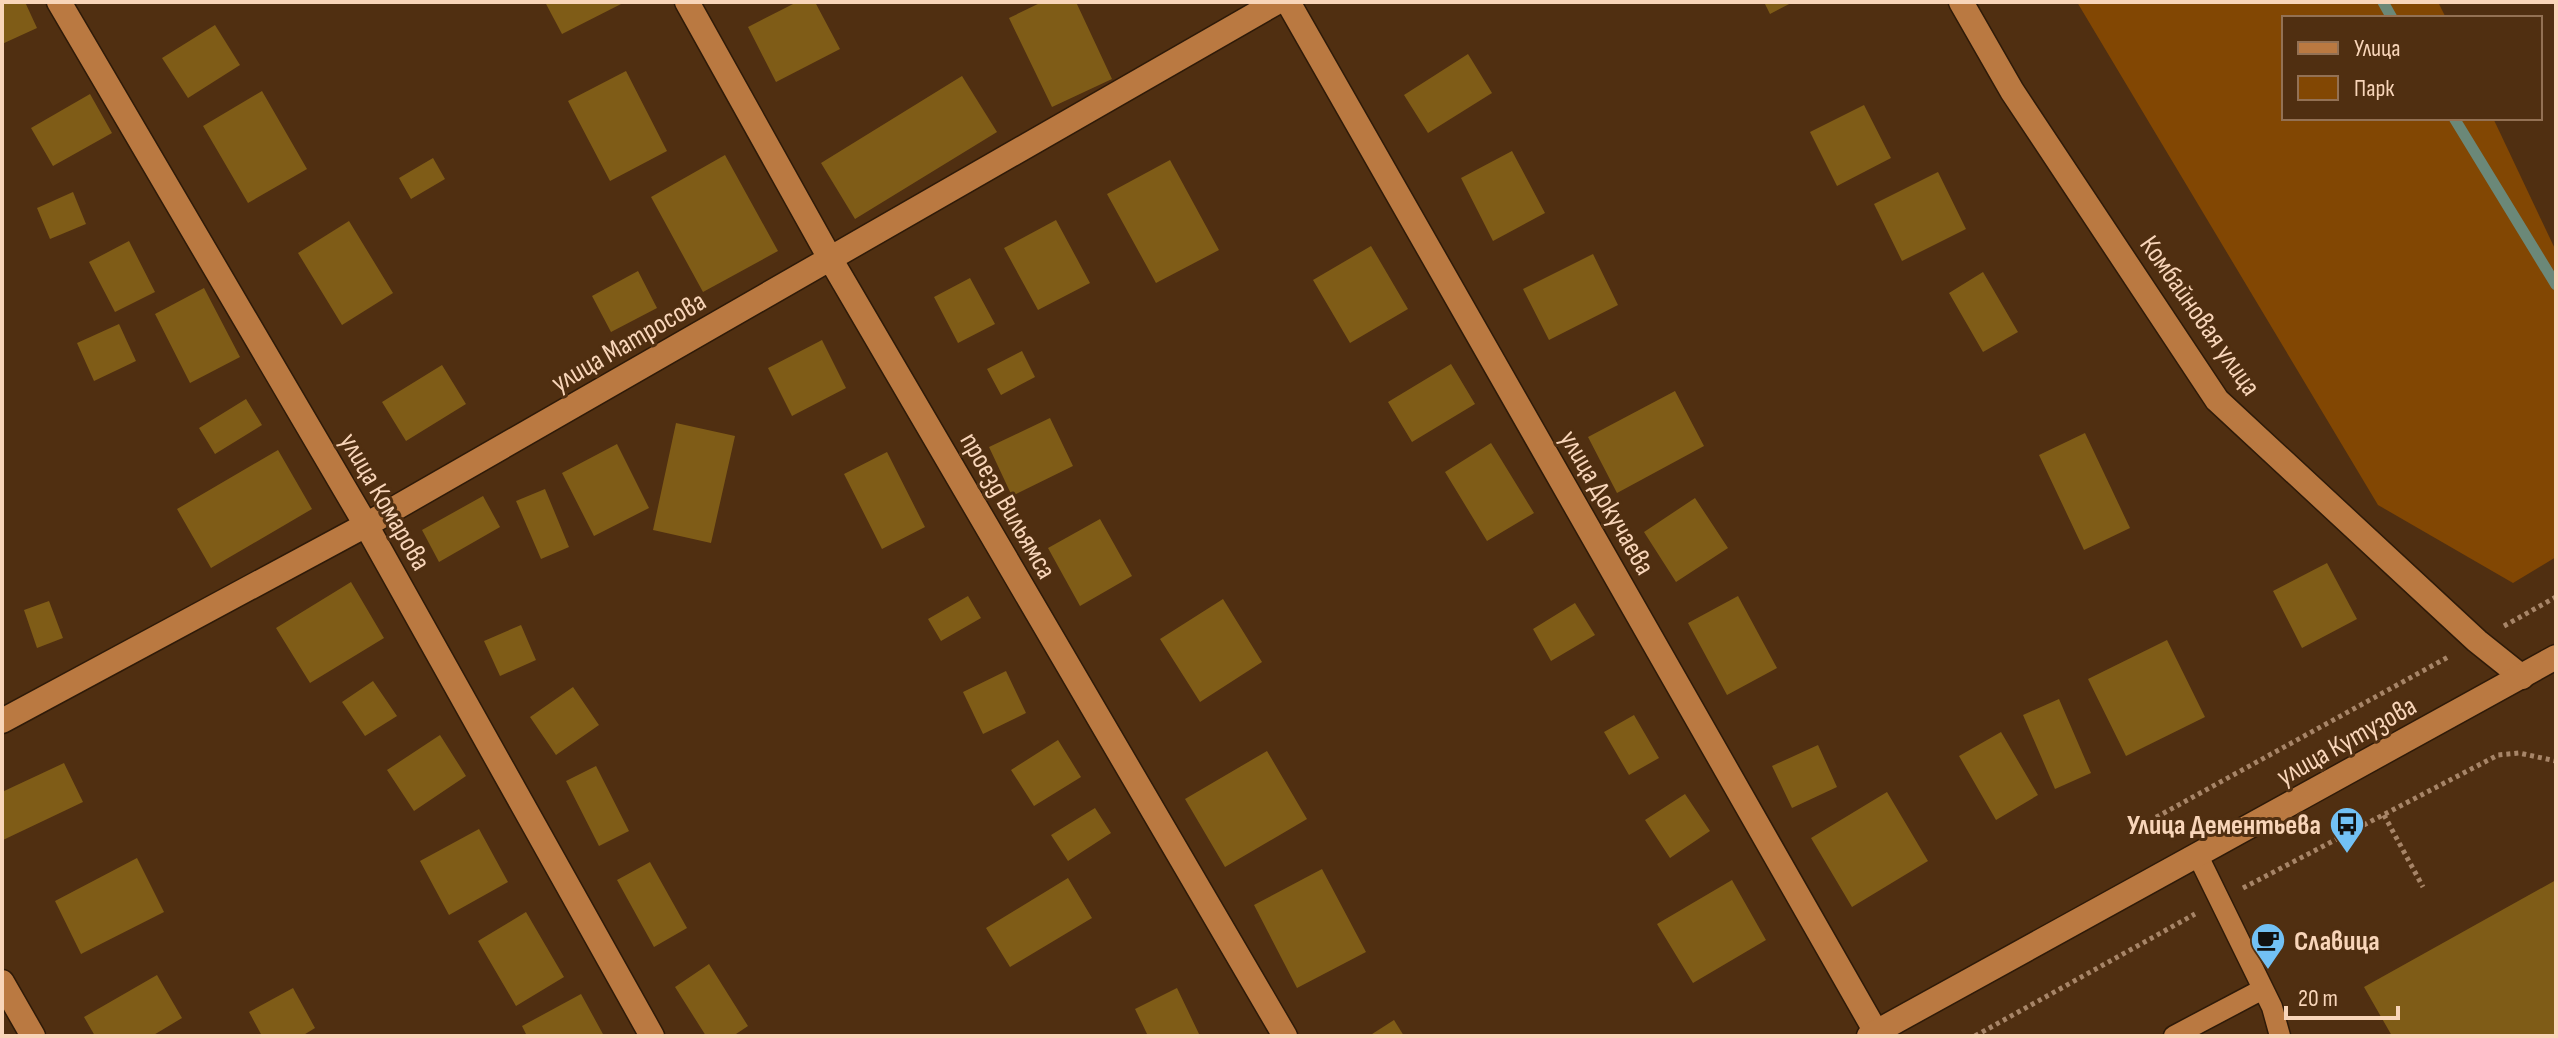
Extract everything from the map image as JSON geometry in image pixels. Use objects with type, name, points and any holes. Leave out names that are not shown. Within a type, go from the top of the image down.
[{"type":"street","name":"улица Комарова","points":[[59,2],[366,525],[652,1036]]},
{"type":"street","name":"проезд Вильямса","points":[[687,2],[831,260],[1285,1036]]},
{"type":"street","name":"улица Матросова","points":[[2,721],[366,525],[1277,2]]},
{"type":"street","name":"улица Докучаева","points":[[1288,2],[1872,1034]]},
{"type":"street","name":"Комбайновая улица","points":[[1961,2],[2012,91],[2217,400],[2477,641],[2522,677]]},
{"type":"street","name":"улица Кутузова","points":[[1872,1034],[2556,657]]},
{"type":"street","points":[[2,982],[33,1036]]},
{"type":"lane","points":[[2198,856],[2272,1007],[2280,1036]]},
{"type":"lane","points":[[2174,1036],[2263,989]]},
{"type":"path","points":[[2142,825],[2556,597]]},
{"type":"path","points":[[1975,1036],[2218,901],[2498,755],[2519,753],[2556,761]]},
{"type":"path","points":[[2384,815],[2423,887]]},
{"type":"green space","points":[[2077,2],[2438,2],[2445,16],[2282,16],[2282,120],[2494,120],[2556,251],[2556,557],[2513,583],[2378,505]]},
{"type":"building","points":[[2,2],[25,2],[37,28],[2,44]]},
{"type":"building","points":[[545,2],[625,2],[562,34]]},
{"type":"building","points":[[797,2],[815,2],[840,49],[776,82],[748,27]]},
{"type":"building","points":[[1042,2],[1076,2],[1112,79],[1052,107],[1009,18]]},
{"type":"building","points":[[1764,2],[1793,2],[1770,14]]},
{"type":"building","points":[[215,25],[240,65],[188,98],[162,58]]},
{"type":"building","points":[[1468,54],[1492,93],[1428,133],[1404,95]]},
{"type":"building","points":[[626,71],[667,151],[610,181],[568,101]]},
{"type":"building","points":[[962,76],[997,132],[855,219],[821,163]]},
{"type":"building","points":[[262,91],[307,169],[248,203],[203,126]]},
{"type":"building","points":[[90,94],[112,133],[53,166],[31,128]]},
{"type":"building","points":[[1864,105],[1891,158],[1837,186],[1810,132]]},
{"type":"building","points":[[1512,151],[1545,213],[1493,241],[1461,178]]},
{"type":"building","points":[[725,155],[778,251],[703,292],[651,197]]},
{"type":"building","points":[[433,158],[445,179],[411,199],[399,178]]},
{"type":"building","points":[[1170,160],[1219,250],[1156,283],[1107,194]]},
{"type":"building","points":[[1938,172],[1966,229],[1902,261],[1874,204]]},
{"type":"building","points":[[73,192],[86,224],[50,239],[37,208]]},
{"type":"building","points":[[1056,220],[1090,283],[1038,310],[1004,248]]},
{"type":"building","points":[[349,221],[393,293],[342,325],[298,253]]},
{"type":"building","points":[[129,241],[155,292],[115,312],[89,262]]},
{"type":"building","points":[[1371,246],[1408,309],[1350,343],[1313,280]]},
{"type":"building","points":[[1593,254],[1618,305],[1549,340],[1523,289]]},
{"type":"building","points":[[638,271],[657,308],[611,332],[592,296]]},
{"type":"building","points":[[1983,272],[2018,332],[1983,352],[1949,293]]},
{"type":"building","points":[[970,278],[995,324],[958,343],[934,297]]},
{"type":"building","points":[[204,288],[240,357],[190,383],[155,314]]},
{"type":"building","points":[[119,324],[136,361],[94,381],[77,343]]},
{"type":"building","points":[[822,340],[846,388],[792,416],[768,368]]},
{"type":"building","points":[[1022,351],[1035,377],[1001,395],[987,369]]},
{"type":"building","points":[[1451,364],[1475,404],[1412,442],[1388,402]]},
{"type":"building","points":[[442,365],[466,404],[406,441],[382,402]]},
{"type":"building","points":[[1675,391],[1704,446],[1617,493],[1588,437]]},
{"type":"building","points":[[246,399],[262,425],[215,454],[199,428]]},
{"type":"building","points":[[1050,418],[1073,466],[1012,496],[989,447]]},
{"type":"building","points":[[676,423],[735,436],[711,543],[653,530]]},
{"type":"building","points":[[2085,433],[2130,528],[2084,550],[2039,455]]},
{"type":"building","points":[[1491,443],[1534,513],[1487,541],[1445,472]]},
{"type":"building","points":[[617,444],[649,508],[594,536],[562,473]]},
{"type":"building","points":[[278,450],[312,509],[211,568],[177,509]]},
{"type":"building","points":[[887,452],[925,527],[882,549],[844,474]]},
{"type":"building","points":[[545,489],[569,547],[541,559],[516,501]]},
{"type":"building","points":[[483,496],[500,527],[439,562],[422,530]]},
{"type":"building","points":[[1695,498],[1728,548],[1676,582],[1644,532]]},
{"type":"building","points":[[1100,519],[1132,576],[1080,606],[1048,548]]},
{"type":"building","points":[[2327,563],[2357,619],[2302,648],[2273,591]]},
{"type":"building","points":[[351,582],[384,638],[310,683],[276,628]]},
{"type":"building","points":[[968,596],[981,618],[941,641],[928,619]]},
{"type":"building","points":[[1738,596],[1777,668],[1727,695],[1688,623]]},
{"type":"building","points":[[1223,599],[1262,662],[1200,702],[1160,639]]},
{"type":"building","points":[[49,601],[63,638],[37,648],[24,610]]},
{"type":"building","points":[[1575,603],[1595,635],[1551,661],[1533,629]]},
{"type":"building","points":[[521,625],[536,660],[500,676],[484,641]]},
{"type":"building","points":[[2167,640],[2205,717],[2126,756],[2088,679]]},
{"type":"building","points":[[1006,671],[1026,713],[983,734],[963,692]]},
{"type":"building","points":[[373,681],[397,716],[365,736],[342,702]]},
{"type":"building","points":[[573,687],[599,725],[556,755],[530,717]]},
{"type":"building","points":[[2059,699],[2091,773],[2055,789],[2023,715]]},
{"type":"building","points":[[1634,715],[1659,758],[1629,775],[1604,732]]},
{"type":"building","points":[[2001,732],[2038,795],[1996,820],[1959,756]]},
{"type":"building","points":[[440,735],[466,776],[414,811],[387,770]]},
{"type":"building","points":[[1058,740],[1081,777],[1034,806],[1011,770]]},
{"type":"building","points":[[1818,745],[1837,787],[1792,808],[1772,766]]},
{"type":"building","points":[[1267,751],[1307,819],[1225,867],[1185,799]]},
{"type":"building","points":[[64,763],[83,802],[3,840],[2,792]]},
{"type":"building","points":[[596,766],[629,831],[599,846],[566,781]]},
{"type":"building","points":[[1887,792],[1928,861],[1852,907],[1811,838]]},
{"type":"building","points":[[1685,794],[1710,831],[1670,858],[1645,820]]},
{"type":"building","points":[[1095,808],[1111,833],[1068,861],[1051,835]]},
{"type":"building","points":[[479,829],[508,882],[449,915],[420,861]]},
{"type":"building","points":[[137,858],[164,912],[81,954],[55,901]]},
{"type":"building","points":[[650,862],[687,928],[654,947],[617,880]]},
{"type":"building","points":[[1322,869],[1366,952],[1297,988],[1254,905]]},
{"type":"building","points":[[1068,878],[1092,918],[1010,967],[986,928]]},
{"type":"building","points":[[1732,880],[1766,940],[1693,983],[1657,924]]},
{"type":"building","points":[[2556,880],[2556,1036],[2392,1036],[2364,987]]},
{"type":"building","points":[[526,912],[564,977],[516,1006],[478,941]]},
{"type":"building","points":[[709,964],[748,1026],[733,1036],[706,1036],[675,987]]},
{"type":"building","points":[[157,975],[182,1018],[152,1036],[95,1036],[84,1017]]},
{"type":"building","points":[[293,988],[315,1028],[302,1036],[262,1036],[249,1012]]},
{"type":"building","points":[[1177,988],[1200,1036],[1148,1036],[1135,1009]]},
{"type":"building","points":[[581,994],[604,1036],[527,1036],[522,1026]]},
{"type":"building","points":[[1394,1020],[1404,1036],[1369,1036]]},
{"type":"waterway","points":[[2383,2],[2391,16]]},
{"type":"waterway","points":[[2455,120],[2556,285]]},
{"type":"place","name":"Улица Дементьева","points":[[2347,855]]},
{"type":"place","name":"Славица","points":[[2268,971]]}]
